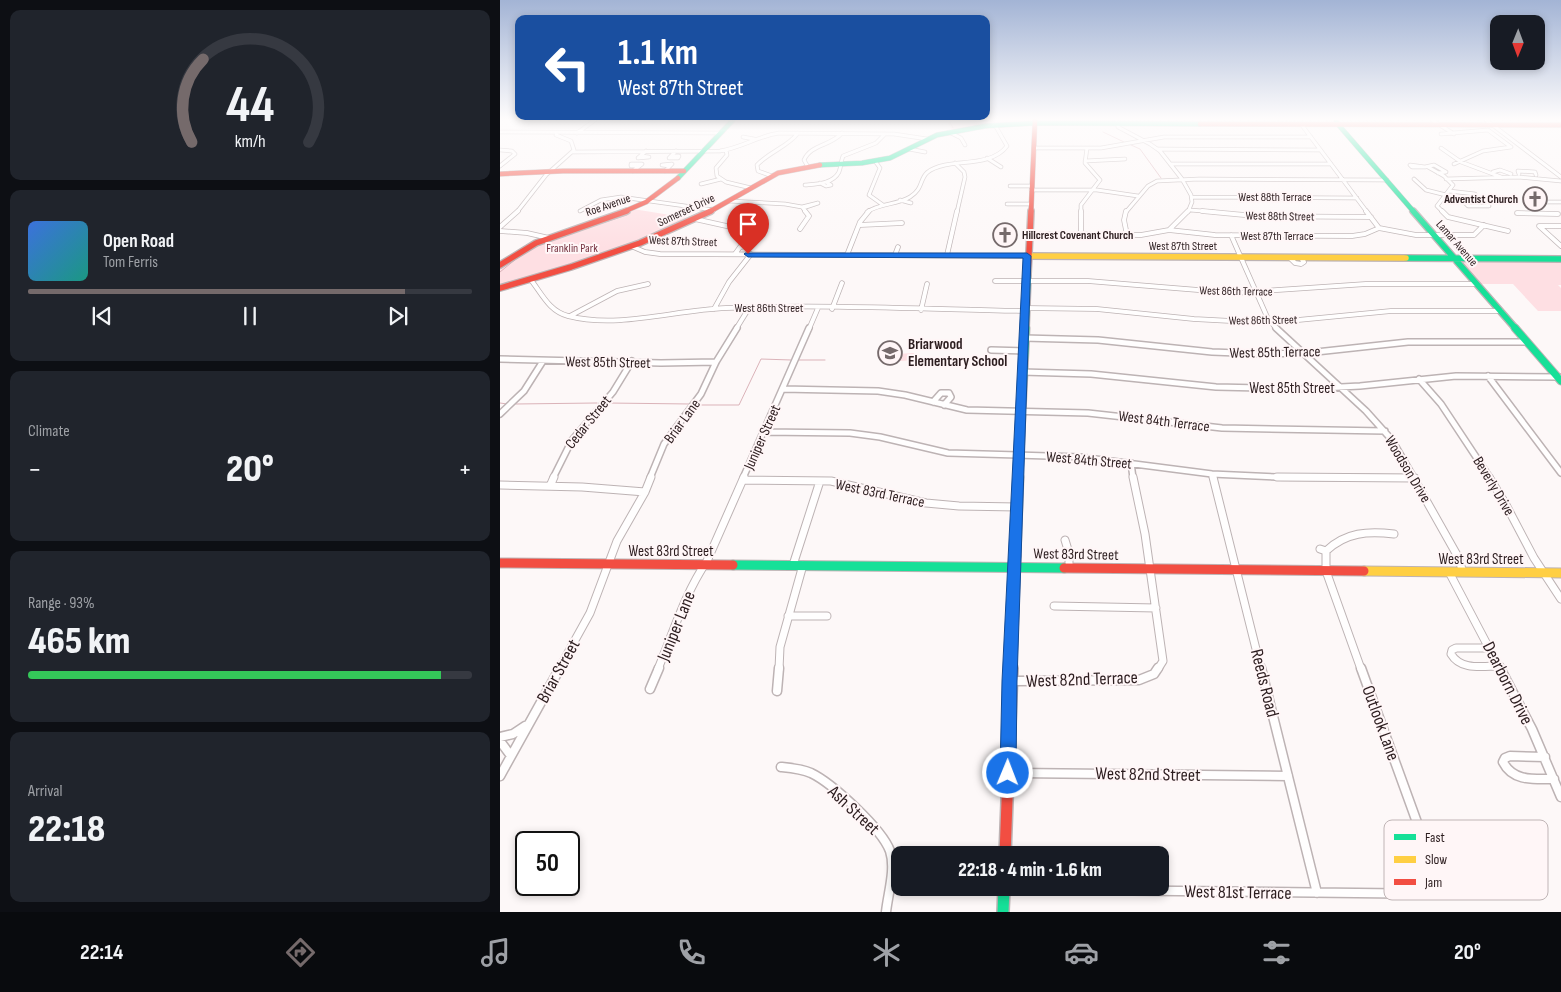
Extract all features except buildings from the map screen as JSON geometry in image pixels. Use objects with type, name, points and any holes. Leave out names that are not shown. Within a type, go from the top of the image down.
[{"type":"street","points":[[500,229],[516,214],[550,171],[560,163]]},
{"type":"street","name":"Roe Avenue","points":[[502,262],[549,238],[618,215],[650,201],[664,192],[693,163]]},
{"type":"street","points":[[722,163],[716,171],[716,176],[731,184],[751,188]]},
{"type":"street","points":[[759,163],[757,165],[758,171],[772,176]]},
{"type":"street","points":[[805,163],[808,167]]},
{"type":"street","name":"Somerset Drive","points":[[500,288],[531,280],[631,246],[714,210],[772,176],[808,167],[857,163]]},
{"type":"street","points":[[876,163],[880,168],[870,195],[882,205]]},
{"type":"street","points":[[847,255],[867,212],[882,205],[906,198],[916,192],[921,177],[927,171],[955,163],[964,172],[965,177],[947,255]]},
{"type":"street","points":[[995,163],[1001,166]]},
{"type":"street","points":[[1005,846],[1022,372],[1033,163]]},
{"type":"street","points":[[1081,234],[1080,210],[1083,200],[1099,181],[1099,178],[1088,168],[1086,163]]},
{"type":"street","name":"Lamar Avenue","points":[[1372,163],[1560,378]]},
{"type":"street","points":[[1454,164],[1459,163]]},
{"type":"street","points":[[1463,163],[1495,173],[1536,175]]},
{"type":"street","points":[[1540,163],[1561,179]]},
{"type":"street","points":[[805,185],[820,183],[826,186],[830,185],[826,182],[836,176],[840,164]]},
{"type":"street","points":[[1170,164],[1332,164],[1379,228],[1408,234],[1477,234],[1484,225]]},
{"type":"street","points":[[1169,230],[1183,219],[1190,210],[1192,196],[1190,189],[1170,164]]},
{"type":"street","points":[[1438,173],[1446,172],[1434,165],[1428,166],[1427,168],[1438,173],[1453,185],[1436,206],[1444,215],[1508,231]]},
{"type":"street","points":[[500,174],[636,169],[667,169],[684,172]]},
{"type":"street","points":[[1495,173],[1501,177]]},
{"type":"street","points":[[1446,179],[1501,177],[1561,179]]},
{"type":"street","points":[[701,184],[720,179]]},
{"type":"street","points":[[1414,179],[1426,190],[1446,195],[1464,202],[1468,206],[1489,206],[1486,202]]},
{"type":"street","points":[[1127,235],[1125,213],[1150,184],[1169,180],[1387,180]]},
{"type":"street","points":[[1010,186],[1092,190],[1138,196]]},
{"type":"street","points":[[1446,195],[1475,194]]},
{"type":"street","name":"West 88th Terrace","points":[[1192,196],[1357,198]]},
{"type":"street","points":[[580,211],[596,202],[621,197],[714,210]]},
{"type":"street","points":[[900,200],[908,203],[912,202],[906,198]]},
{"type":"street","points":[[729,202],[779,203],[802,208],[808,213],[808,218],[800,229]]},
{"type":"street","points":[[1542,202],[1561,202]]},
{"type":"street","points":[[1007,204],[1030,204]]},
{"type":"street","points":[[1552,209],[1560,215]]},
{"type":"street","name":"West 88th Street","points":[[1190,210],[1254,216],[1371,217]]},
{"type":"street","points":[[1518,213],[1560,215]]},
{"type":"street","points":[[695,219],[731,227]]},
{"type":"street","points":[[860,225],[902,223]]},
{"type":"street","points":[[1561,226],[1539,226],[1561,246]]},
{"type":"street","name":"West 87th Terrace","points":[[1028,234],[1127,235],[1154,234],[1169,230],[1231,235],[1358,236],[1379,228]]},
{"type":"street","points":[[500,229],[527,232],[549,238]]},
{"type":"street","name":"Woodson Drive","points":[[1231,235],[1255,293],[1270,321],[1385,430],[1415,478],[1457,555],[1463,572]]},
{"type":"street","name":"West 87th Street","points":[[631,246],[660,254],[1561,259]]},
{"type":"street","name":"West 87th Street","points":[[735,254],[740,247],[748,246],[744,254]]},
{"type":"street","points":[[894,255],[898,247]]},
{"type":"street","points":[[714,309],[729,282],[751,254]]},
{"type":"street","name":"West 86th Street","points":[[531,280],[550,308],[570,316],[592,319],[616,319],[714,309],[749,308],[921,310],[1098,309],[1215,320],[1270,321],[1391,311],[1501,311]]},
{"type":"street","name":"West 86th Terrace","points":[[995,281],[1088,281],[1210,292],[1255,293],[1366,284],[1476,284]]},
{"type":"street","points":[[832,309],[842,283]]},
{"type":"street","points":[[570,316],[613,291],[627,286],[648,284]]},
{"type":"street","points":[[921,310],[927,284]]},
{"type":"street","name":"Briar Lane","points":[[609,564],[620,534],[645,492],[664,444],[701,394],[716,362],[749,308]]},
{"type":"street","name":"Juniper Street","points":[[704,565],[818,308]]},
{"type":"street","name":"West 85th Terrace","points":[[1024,338],[1098,340],[1233,353],[1302,353],[1408,342],[1527,342]]},
{"type":"street","points":[[991,350],[1024,351]]},
{"type":"street","name":"West 85th Street","points":[[500,360],[543,362],[716,362]]},
{"type":"street","points":[[500,414],[524,390],[543,362]]},
{"type":"street","name":"Cedar Street","points":[[550,486],[558,463],[572,440],[613,392],[632,362]]},
{"type":"street","name":"West 85th Street","points":[[1022,372],[1091,374],[1216,387],[1341,388],[1419,379],[1488,376],[1560,378]]},
{"type":"street","points":[[1488,376],[1561,473]]},
{"type":"street","name":"Beverly Drive","points":[[1419,379],[1441,404],[1465,439],[1561,599]]},
{"type":"street","name":"West 84th Terrace","points":[[783,389],[878,391],[975,411],[1088,413],[1222,428],[1385,430]]},
{"type":"street","name":"West 84th Terrace","points":[[933,402],[941,393],[949,393],[951,396],[944,405]]},
{"type":"street","name":"West 84th Street","points":[[764,432],[850,433],[880,437],[948,453],[1080,457],[1212,474],[1277,477],[1415,478]]},
{"type":"street","points":[[1054,606],[1156,608],[1145,534],[1136,497],[1131,463]]},
{"type":"street","name":"Reeds Road","points":[[1212,474],[1317,893]]},
{"type":"street","name":"West 83rd Terrace","points":[[743,480],[820,481],[852,485],[893,497],[926,503],[959,506],[1017,507]]},
{"type":"street","points":[[793,565],[820,481]]},
{"type":"street","points":[[500,485],[645,492]]},
{"type":"street","name":"Outlook Lane","points":[[1394,534],[1373,531],[1354,534],[1340,539],[1323,550],[1326,571],[1416,820]]},
{"type":"street","points":[[1065,540],[1069,553],[1069,568]]},
{"type":"street","name":"West 83rd Street","points":[[500,563],[1561,573]]},
{"type":"street","name":"Briar Street","points":[[500,776],[590,613],[609,564]]},
{"type":"street","name":"Juniper Lane","points":[[650,689],[678,620],[704,565]]},
{"type":"street","points":[[776,691],[780,647],[803,565]]},
{"type":"street","name":"Dearborn Drive","points":[[1449,572],[1500,666],[1545,757],[1561,797]]},
{"type":"street","name":"West 82nd Terrace","points":[[1010,681],[1139,680],[1154,674],[1163,661],[1156,608]]},
{"type":"street","points":[[788,616],[827,616]]},
{"type":"street","points":[[1490,648],[1456,648],[1452,650],[1451,654],[1454,660],[1464,666],[1500,666]]},
{"type":"street","points":[[500,737],[517,732],[529,723]]},
{"type":"street","points":[[500,741],[511,756]]},
{"type":"street","points":[[1545,757],[1510,756],[1505,758],[1503,762],[1507,771],[1519,778],[1554,779]]},
{"type":"street","name":"Ash Street","points":[[781,768],[798,769],[817,776],[877,829],[885,839],[892,861],[886,912]]},
{"type":"street","name":"West 82nd Street","points":[[1008,773],[1288,776]]},
{"type":"street","name":"West 81st Terrace","points":[[1169,891],[1384,894]]},
{"type":"street","points":[[1003,912],[1004,896]]},
{"type":"green space","name":"Franklin Park","points":[[633,209],[695,219],[645,241],[500,286],[500,265],[523,250]]},
{"type":"green space","points":[[1460,261],[1561,261],[1561,285],[1558,285],[1561,288],[1561,311],[1538,311],[1513,284],[1479,284]]},
{"type":"green space","points":[[896,349],[896,354],[914,353],[915,360],[886,362],[885,355],[879,355],[879,351]]},
{"type":"waterway","points":[[1150,163],[1161,178]]},
{"type":"waterway","points":[[605,222],[627,215]]},
{"type":"waterway","points":[[529,250],[543,243]]},
{"type":"waterway","points":[[500,272],[521,255]]},
{"type":"waterway","points":[[698,405],[739,405],[761,359],[791,360]]},
{"type":"waterway","points":[[799,360],[825,360]]},
{"type":"waterway","points":[[500,403],[507,404]]},
{"type":"waterway","points":[[516,404],[597,403]]},
{"type":"waterway","points":[[607,403],[690,404]]},
{"type":"traffic: fast","points":[[678,178],[693,163]]},
{"type":"traffic: fast","points":[[820,165],[864,163]]},
{"type":"traffic: fast","points":[[1371,163],[1561,381]]},
{"type":"traffic: fast","points":[[1406,258],[1561,259]]},
{"type":"traffic: fast","points":[[1016,556],[1028,274]]},
{"type":"traffic: fast","points":[[733,565],[1064,568]]},
{"type":"traffic: fast","points":[[1003,912],[1004,896]]},
{"type":"traffic: slow","points":[[1027,256],[1406,258]]},
{"type":"traffic: slow","points":[[1364,571],[1561,573]]},
{"type":"traffic: jam","points":[[1028,274],[1033,163]]},
{"type":"traffic: jam","points":[[500,288],[571,267],[640,243],[706,214],[778,173],[820,165]]},
{"type":"traffic: jam","points":[[500,174],[563,171],[684,171]]},
{"type":"traffic: jam","points":[[500,265],[536,243],[629,210],[646,202],[678,178]]},
{"type":"traffic: jam","points":[[1005,846],[1016,556]]},
{"type":"traffic: jam","points":[[500,563],[733,565]]},
{"type":"traffic: jam","points":[[1064,568],[1364,571]]},
{"type":"place","name":"Adventist Church","points":[[1535,199]]},
{"type":"place","name":"Hillcrest Covenant Church","points":[[1005,235]]},
{"type":"place","name":"Briarwood Elementary School","points":[[890,353]]},
{"type":"route","points":[[748,254],[1027,256],[1008,773]]}]
